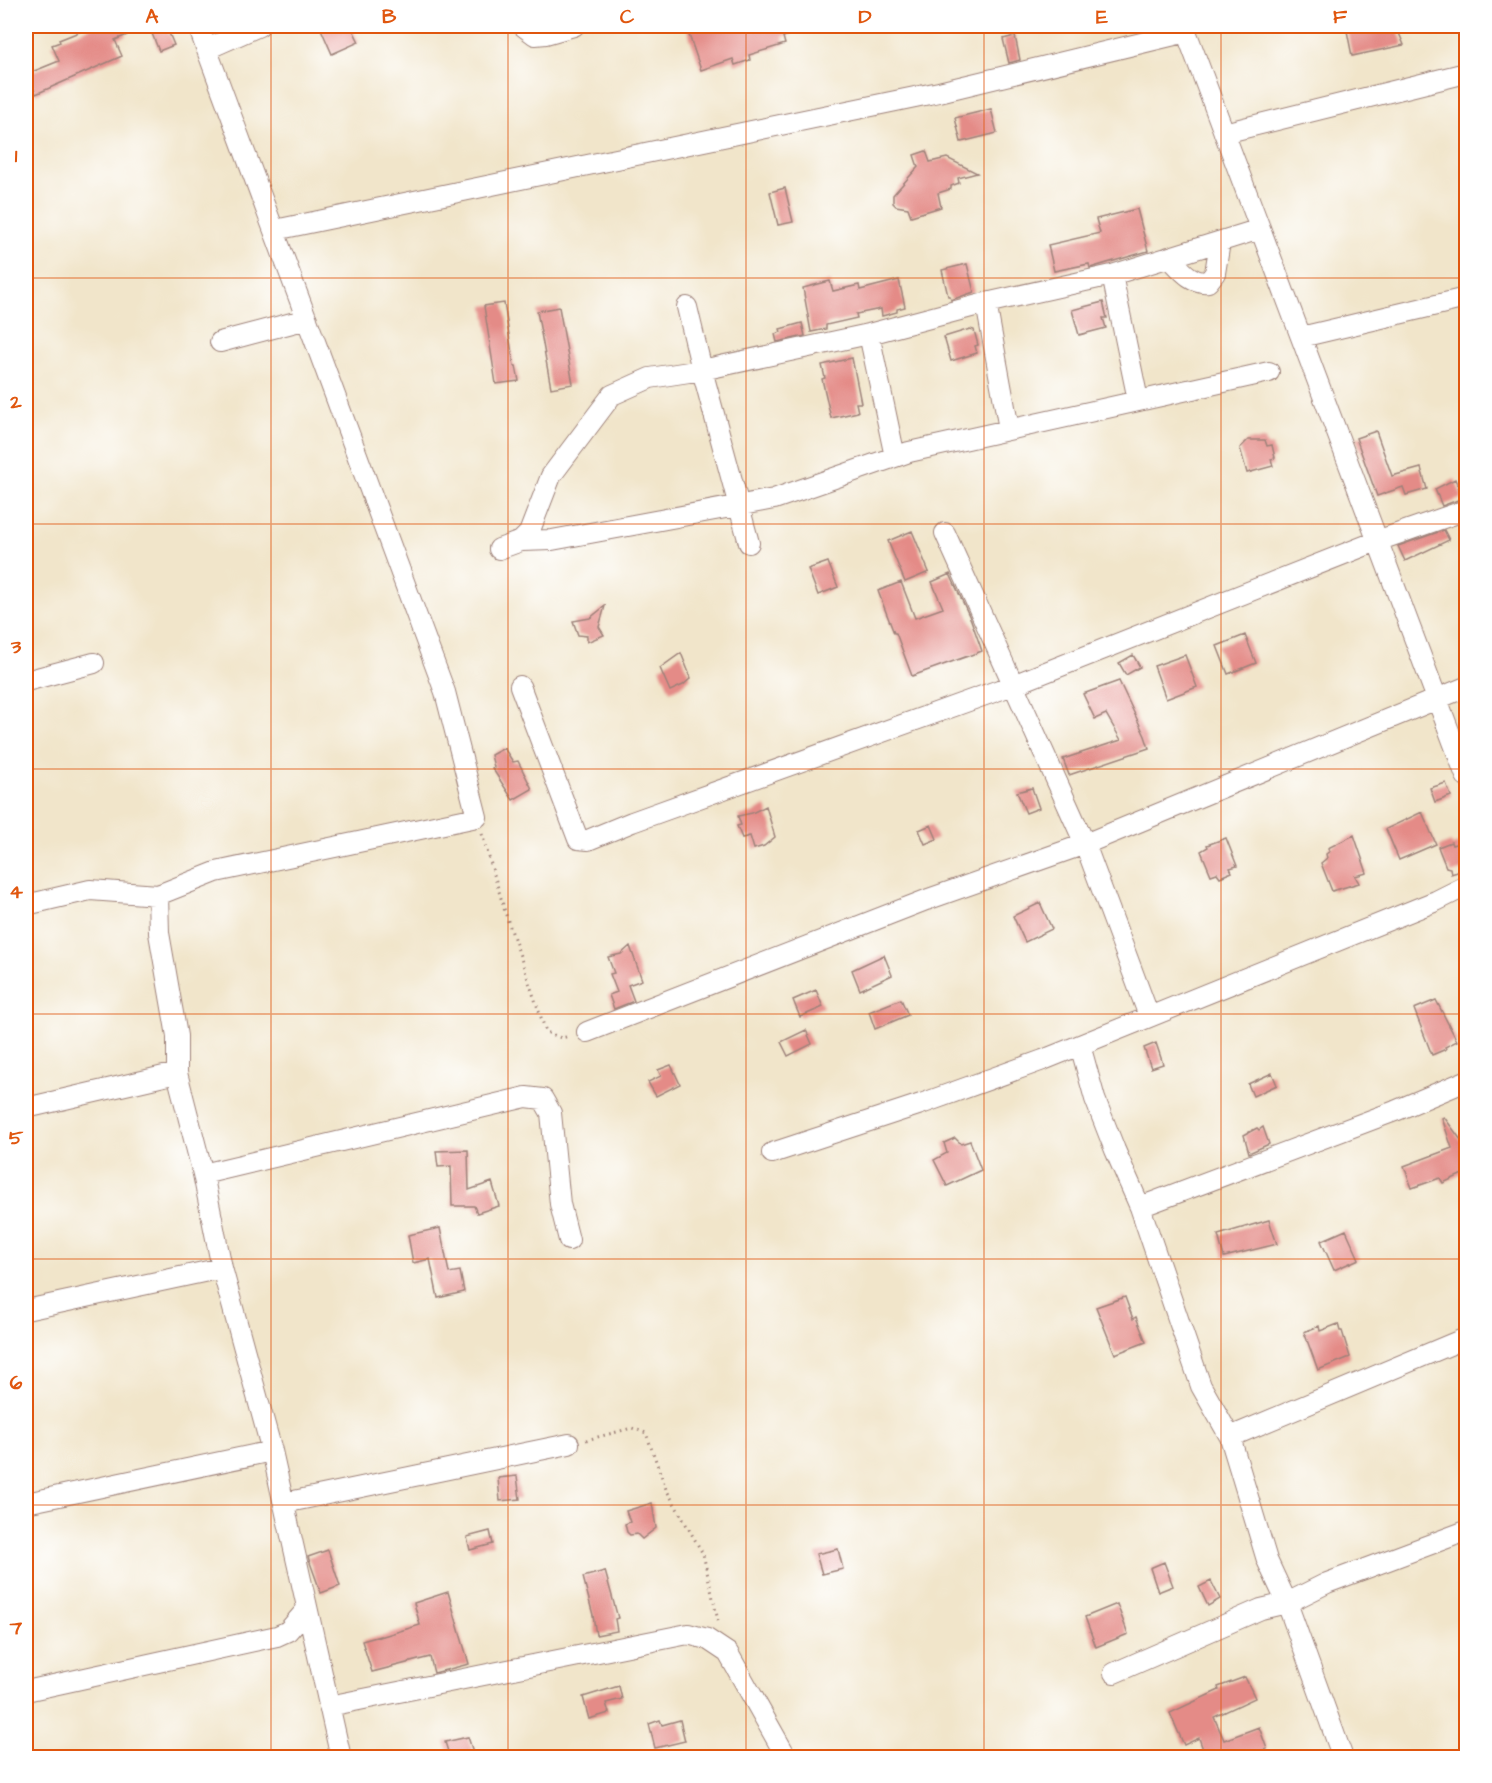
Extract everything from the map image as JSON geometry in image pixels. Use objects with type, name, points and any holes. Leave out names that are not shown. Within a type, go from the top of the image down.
[{"type":"street","points":[[26,905],[90,890],[158,895],[216,872],[477,817],[445,692],[198,26]]},
{"type":"street","points":[[207,49],[259,26]]},
{"type":"street","points":[[522,26],[535,35],[574,26]]},
{"type":"street","points":[[275,230],[939,92],[1185,29],[1467,776]]},
{"type":"street","points":[[1224,133],[1467,73]]},
{"type":"street","points":[[521,541],[529,533],[551,476],[612,395],[650,378],[869,334],[986,303],[1112,275],[1260,229]]},
{"type":"street","points":[[1169,257],[1192,280],[1200,283],[1208,282],[1215,273],[1220,242]]},
{"type":"street","points":[[1112,275],[1137,400]]},
{"type":"street","points":[[1301,337],[1467,298]]},
{"type":"street","points":[[986,303],[1009,429]]},
{"type":"street","points":[[687,307],[749,543]]},
{"type":"street","points":[[220,342],[307,319]]},
{"type":"street","points":[[869,334],[895,457]]},
{"type":"street","points":[[499,549],[521,541],[552,540],[774,499],[895,457],[1009,429],[1269,372]]},
{"type":"street","points":[[520,686],[578,839],[588,840],[632,822],[1013,686],[1377,541],[1467,510]]},
{"type":"street","points":[[945,533],[1085,844],[1149,1016]]},
{"type":"street","points":[[26,681],[94,663]]},
{"type":"street","points":[[587,1032],[926,900],[1085,844],[1467,687]]},
{"type":"street","points":[[772,1153],[921,1104],[1080,1045],[1436,901],[1467,886]]},
{"type":"street","points":[[158,895],[159,933],[177,1036],[177,1073],[222,1268],[272,1451],[341,1758]]},
{"type":"street","points":[[1080,1045],[1095,1099],[1114,1150],[1140,1207],[1201,1386],[1230,1437],[1268,1560],[1287,1603],[1343,1758]]},
{"type":"street","points":[[26,1108],[177,1073]]},
{"type":"street","points":[[1140,1207],[1395,1111],[1467,1081]]},
{"type":"street","points":[[202,1174],[526,1097],[543,1099],[551,1113],[560,1204],[569,1240]]},
{"type":"street","points":[[26,1310],[222,1268]]},
{"type":"street","points":[[1230,1437],[1467,1338]]},
{"type":"street","points":[[284,1503],[570,1444]]},
{"type":"street","points":[[26,1503],[272,1451]]},
{"type":"street","points":[[1114,1673],[1261,1609],[1287,1603],[1327,1583],[1467,1531]]},
{"type":"street","points":[[26,1691],[277,1636],[288,1631],[307,1609]]},
{"type":"street","points":[[329,1706],[688,1634],[707,1639],[728,1653],[787,1758]]},
{"type":"path","points":[[477,817],[506,915],[546,1032],[561,1038],[587,1032]]},
{"type":"path","points":[[570,1444],[632,1428],[646,1433],[666,1489],[703,1554],[717,1620],[728,1653]]},
{"type":"building","points":[[94,26],[123,26],[127,35],[115,40],[122,56],[36,94],[27,74],[59,61],[52,45]]},
{"type":"building","points":[[149,26],[166,26],[174,45],[159,51]]},
{"type":"building","points":[[328,26],[351,26],[359,42],[332,54],[321,29]]},
{"type":"building","points":[[686,26],[810,26],[783,37],[785,44],[749,55],[750,60],[735,65],[733,59],[701,70]]},
{"type":"building","points":[[1346,26],[1396,26],[1404,45],[1352,56]]},
{"type":"building","points":[[1015,36],[1020,60],[1009,63],[1003,39]]},
{"type":"building","points":[[991,109],[997,133],[961,142],[955,118]]},
{"type":"building","points":[[926,151],[930,162],[947,158],[977,173],[958,178],[959,183],[951,186],[951,189],[938,193],[941,207],[911,216],[908,208],[896,206],[893,203],[893,195],[918,167],[914,155]]},
{"type":"building","points":[[785,188],[793,222],[778,225],[770,192]]},
{"type":"building","points":[[1137,209],[1148,251],[1090,268],[1089,264],[1054,271],[1048,245],[1100,233],[1096,219]]},
{"type":"building","points":[[967,264],[974,292],[951,300],[942,270]]},
{"type":"building","points":[[899,280],[905,307],[897,309],[897,312],[882,316],[881,309],[856,314],[857,318],[826,325],[826,329],[811,332],[803,288],[830,281],[833,291],[859,285],[860,290]]},
{"type":"building","points":[[1103,302],[1107,318],[1103,318],[1106,328],[1079,335],[1072,310]]},
{"type":"building","points":[[504,303],[514,366],[516,366],[519,381],[496,384],[484,306]]},
{"type":"building","points":[[559,307],[573,384],[551,388],[537,311]]},
{"type":"building","points":[[802,323],[805,336],[777,342],[775,334],[781,332],[780,329]]},
{"type":"building","points":[[970,329],[974,330],[978,345],[975,346],[977,353],[951,361],[944,337]]},
{"type":"building","points":[[852,358],[861,403],[856,403],[858,412],[831,418],[822,379],[825,378],[822,365]]},
{"type":"building","points":[[1376,431],[1392,476],[1421,468],[1427,489],[1406,495],[1403,487],[1377,496],[1356,438]]},
{"type":"building","points":[[1248,440],[1265,440],[1267,446],[1272,445],[1275,458],[1271,459],[1273,466],[1247,473],[1240,448]]},
{"type":"building","points":[[1455,479],[1463,498],[1442,506],[1435,489]]},
{"type":"building","points":[[1444,530],[1449,540],[1405,561],[1398,546]]},
{"type":"building","points":[[912,531],[929,572],[905,582],[888,541]]},
{"type":"building","points":[[828,562],[838,587],[818,595],[808,569]]},
{"type":"building","points":[[950,574],[982,651],[912,676],[878,591],[901,582],[915,618],[943,608],[932,582]]},
{"type":"building","points":[[605,606],[599,627],[604,635],[587,642],[587,636],[578,635],[573,621],[590,618]]},
{"type":"building","points":[[1245,635],[1256,663],[1228,674],[1217,646]]},
{"type":"building","points":[[681,653],[691,678],[670,691],[660,668]]},
{"type":"building","points":[[1133,655],[1140,667],[1126,675],[1119,663]]},
{"type":"building","points":[[1185,655],[1197,687],[1166,699],[1154,666]]},
{"type":"building","points":[[1119,681],[1149,748],[1069,775],[1063,759],[1121,740],[1106,714],[1095,719],[1083,694]]},
{"type":"building","points":[[504,748],[513,762],[518,761],[532,789],[513,800],[492,768],[494,767],[491,755]]},
{"type":"building","points":[[1446,783],[1451,796],[1435,802],[1430,788]]},
{"type":"building","points":[[1032,788],[1039,808],[1026,813],[1017,792]]},
{"type":"building","points":[[766,806],[775,837],[764,846],[754,849],[750,836],[742,838],[737,826],[741,825],[738,816],[752,813]]},
{"type":"building","points":[[1422,812],[1436,844],[1399,860],[1386,829]]},
{"type":"building","points":[[931,825],[937,839],[925,844],[919,830]]},
{"type":"building","points":[[1354,835],[1367,873],[1355,876],[1359,883],[1332,891],[1321,863],[1327,858],[1326,854],[1330,851],[1328,848]]},
{"type":"building","points":[[1226,838],[1237,866],[1230,868],[1232,872],[1220,877],[1217,873],[1211,875],[1201,851],[1208,847],[1207,845]]},
{"type":"building","points":[[1451,842],[1452,845],[1459,843],[1460,848],[1467,846],[1467,869],[1451,874],[1438,847]]},
{"type":"building","points":[[1040,903],[1052,929],[1025,942],[1013,916]]},
{"type":"building","points":[[630,946],[642,980],[628,985],[634,1001],[614,1009],[609,995],[617,992],[610,974],[614,973],[608,957],[621,954]]},
{"type":"building","points":[[884,955],[892,975],[860,990],[852,970]]},
{"type":"building","points":[[816,990],[823,1007],[800,1017],[793,1000]]},
{"type":"building","points":[[901,999],[908,1015],[875,1029],[869,1012]]},
{"type":"building","points":[[1436,1000],[1457,1041],[1432,1055],[1414,1009]]},
{"type":"building","points":[[806,1030],[812,1044],[788,1056],[781,1042]]},
{"type":"building","points":[[1156,1043],[1163,1064],[1151,1068],[1144,1048]]},
{"type":"building","points":[[671,1065],[680,1084],[656,1096],[648,1082],[661,1076],[658,1070]]},
{"type":"building","points":[[1272,1073],[1277,1085],[1253,1096],[1248,1084]]},
{"type":"building","points":[[1444,1117],[1461,1140],[1467,1138],[1467,1172],[1443,1183],[1440,1178],[1412,1188],[1404,1166],[1452,1148],[1442,1118]]},
{"type":"building","points":[[1263,1127],[1269,1144],[1249,1153],[1244,1135]]},
{"type":"building","points":[[955,1138],[961,1144],[970,1141],[981,1170],[947,1186],[934,1160],[947,1153],[944,1143]]},
{"type":"building","points":[[468,1150],[469,1190],[492,1182],[499,1206],[477,1213],[474,1206],[452,1206],[451,1166],[438,1167],[436,1151]]},
{"type":"building","points":[[1269,1220],[1277,1244],[1224,1257],[1218,1235]]},
{"type":"building","points":[[440,1228],[449,1273],[460,1271],[464,1292],[438,1298],[430,1259],[413,1263],[408,1235]]},
{"type":"building","points":[[1346,1230],[1359,1259],[1334,1270],[1321,1241]]},
{"type":"building","points":[[1125,1297],[1133,1319],[1136,1317],[1146,1342],[1115,1354],[1096,1307]]},
{"type":"building","points":[[1338,1324],[1350,1357],[1318,1370],[1304,1332],[1319,1326],[1320,1331]]},
{"type":"building","points":[[517,1476],[520,1499],[500,1501],[498,1478]]},
{"type":"building","points":[[652,1503],[656,1528],[642,1539],[637,1534],[630,1535],[625,1524],[630,1522],[626,1511]]},
{"type":"building","points":[[490,1531],[493,1544],[470,1550],[467,1537]]},
{"type":"building","points":[[838,1549],[843,1569],[822,1574],[816,1554]]},
{"type":"building","points":[[328,1550],[340,1586],[321,1593],[308,1557]]},
{"type":"building","points":[[1164,1562],[1173,1586],[1158,1592],[1150,1568]]},
{"type":"building","points":[[605,1571],[618,1618],[615,1619],[617,1631],[596,1635],[583,1577]]},
{"type":"building","points":[[1211,1581],[1220,1599],[1208,1606],[1199,1587]]},
{"type":"building","points":[[448,1592],[469,1664],[434,1673],[430,1657],[372,1672],[362,1641],[420,1625],[414,1603]]},
{"type":"building","points":[[1117,1604],[1128,1634],[1096,1647],[1085,1617]]},
{"type":"building","points":[[1245,1677],[1255,1698],[1214,1717],[1224,1740],[1259,1727],[1267,1749],[1263,1750],[1266,1758],[1206,1758],[1199,1738],[1184,1745],[1170,1713],[1219,1690],[1218,1687]]},
{"type":"building","points":[[619,1686],[622,1699],[606,1703],[609,1713],[589,1719],[583,1697]]},
{"type":"building","points":[[660,1720],[662,1725],[680,1720],[685,1741],[655,1748],[649,1724]]},
{"type":"building","points":[[468,1737],[475,1758],[450,1758],[445,1742]]}]
